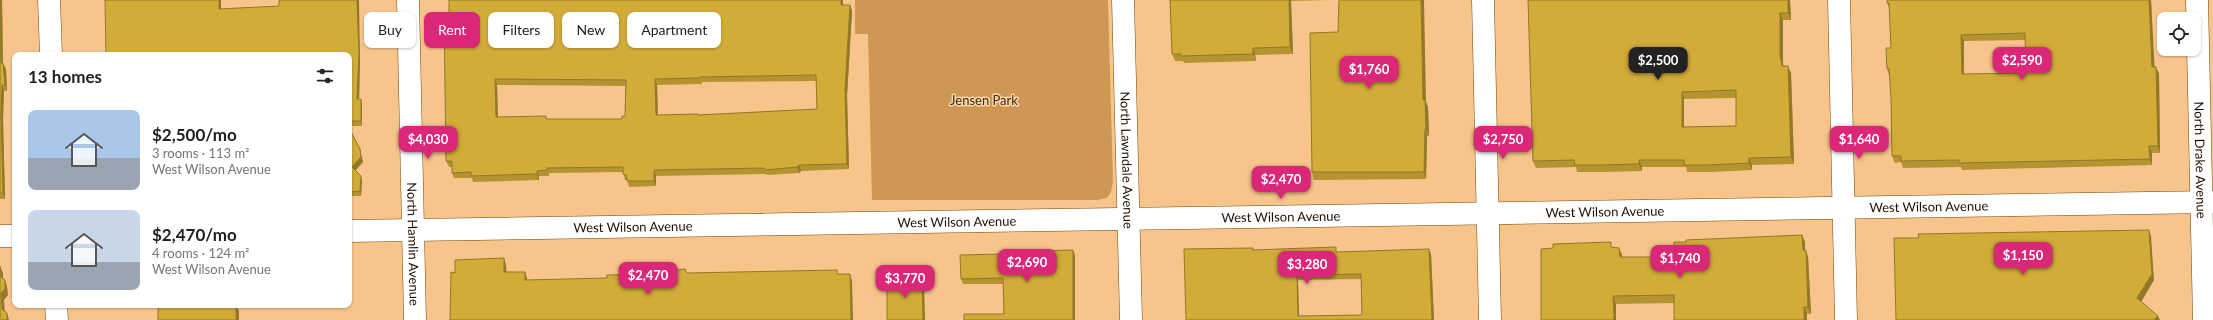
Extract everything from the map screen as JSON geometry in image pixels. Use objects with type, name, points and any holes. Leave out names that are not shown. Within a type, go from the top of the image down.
[{"type":"street","points":[[49,0],[50,52]]},
{"type":"street","name":"North Hamlin Avenue","points":[[408,0],[415,320]]},
{"type":"street","name":"North Lawndale Avenue","points":[[1123,0],[1130,320]]},
{"type":"street","points":[[1483,0],[1490,320]]},
{"type":"street","points":[[1838,0],[1846,320]]},
{"type":"street","name":"North Drake Avenue","points":[[2197,0],[2207,202],[2204,320]]},
{"type":"street","name":"West Wilson Avenue","points":[[352,231],[2207,202]]},
{"type":"street","points":[[0,236],[12,236]]},
{"type":"street","points":[[56,308],[56,320]]},
{"type":"green space","name":"Jensen Park","points":[[855,0],[1108,0],[1113,182],[1111,192],[1107,198],[1097,200],[872,200],[868,34],[855,34]]},
{"type":"building","points":[[0,0],[1,63],[3,63],[5,85],[2,85],[1,113],[3,193],[0,193]]},
{"type":"building","points":[[105,0],[219,0],[219,9],[279,6],[279,0],[357,0],[359,54],[357,99],[361,99],[361,121],[352,121],[352,52],[106,52]]},
{"type":"building","points":[[449,0],[841,0],[841,5],[850,5],[845,90],[847,164],[799,165],[797,167],[766,170],[764,168],[654,170],[654,181],[627,181],[626,175],[623,174],[623,167],[547,168],[547,170],[537,171],[537,174],[471,176],[471,172],[452,173],[452,161],[446,161],[444,48],[480,48],[480,12],[449,12]],"holes":[[[816,75],[817,109],[698,115],[656,115],[655,79]],[[495,79],[626,80],[625,116],[622,116],[622,119],[546,119],[546,116],[496,117]]]},
{"type":"building","points":[[1170,0],[1289,0],[1290,47],[1253,48],[1253,54],[1181,56],[1181,54],[1172,54]]},
{"type":"building","points":[[1339,0],[1421,0],[1423,100],[1425,100],[1426,129],[1424,172],[1312,172],[1310,33],[1338,32]]},
{"type":"building","points":[[1528,0],[1788,0],[1788,13],[1780,13],[1780,55],[1782,66],[1788,66],[1791,157],[1749,158],[1749,163],[1708,165],[1684,165],[1684,160],[1639,160],[1639,164],[1601,165],[1575,165],[1574,160],[1533,161]],"holes":[[[1736,90],[1736,126],[1682,127],[1682,92]]]},
{"type":"building","points":[[1887,0],[2149,0],[2152,67],[2156,67],[2158,146],[2149,146],[2150,159],[1959,163],[1959,160],[1901,161],[1901,156],[1892,156],[1891,98],[1886,48],[1891,48],[1889,3],[1887,3]],"holes":[[[2025,33],[2026,73],[1962,74],[1961,35]]]},
{"type":"building","points":[[352,134],[360,149],[361,157],[352,167]]},
{"type":"building","points":[[352,167],[361,176],[360,191],[352,192]]},
{"type":"building","points":[[2149,230],[2152,274],[2137,298],[2158,316],[2154,320],[1896,320],[1894,238],[1919,238],[1918,234]]},
{"type":"building","points":[[1802,235],[1803,250],[1806,250],[1808,307],[1804,307],[1804,320],[1674,320],[1674,295],[1613,296],[1614,320],[1541,320],[1541,249],[1553,248],[1553,244],[1611,242],[1611,247],[1619,248],[1620,257],[1674,257],[1674,242],[1686,242],[1686,240]]},
{"type":"building","points":[[1336,247],[1336,252],[1429,249],[1432,320],[1186,320],[1184,249],[1253,248],[1253,250]],"holes":[[[1361,274],[1362,315],[1298,316],[1297,275]]]},
{"type":"building","points":[[1073,250],[1073,320],[964,320],[964,314],[1004,314],[1003,278],[961,279],[960,255]]},
{"type":"building","points":[[504,258],[504,272],[525,272],[525,280],[607,278],[607,275],[670,274],[675,270],[685,269],[687,273],[837,270],[837,274],[850,274],[851,320],[450,320],[451,272],[455,273],[455,260]]},
{"type":"building","points":[[0,266],[1,277],[5,280],[5,289],[1,293],[2,309],[7,313],[7,320],[0,320]]},
{"type":"building","points":[[887,278],[922,278],[923,320],[887,320]]},
{"type":"building","points":[[158,308],[236,308],[236,320],[158,320]]}]
